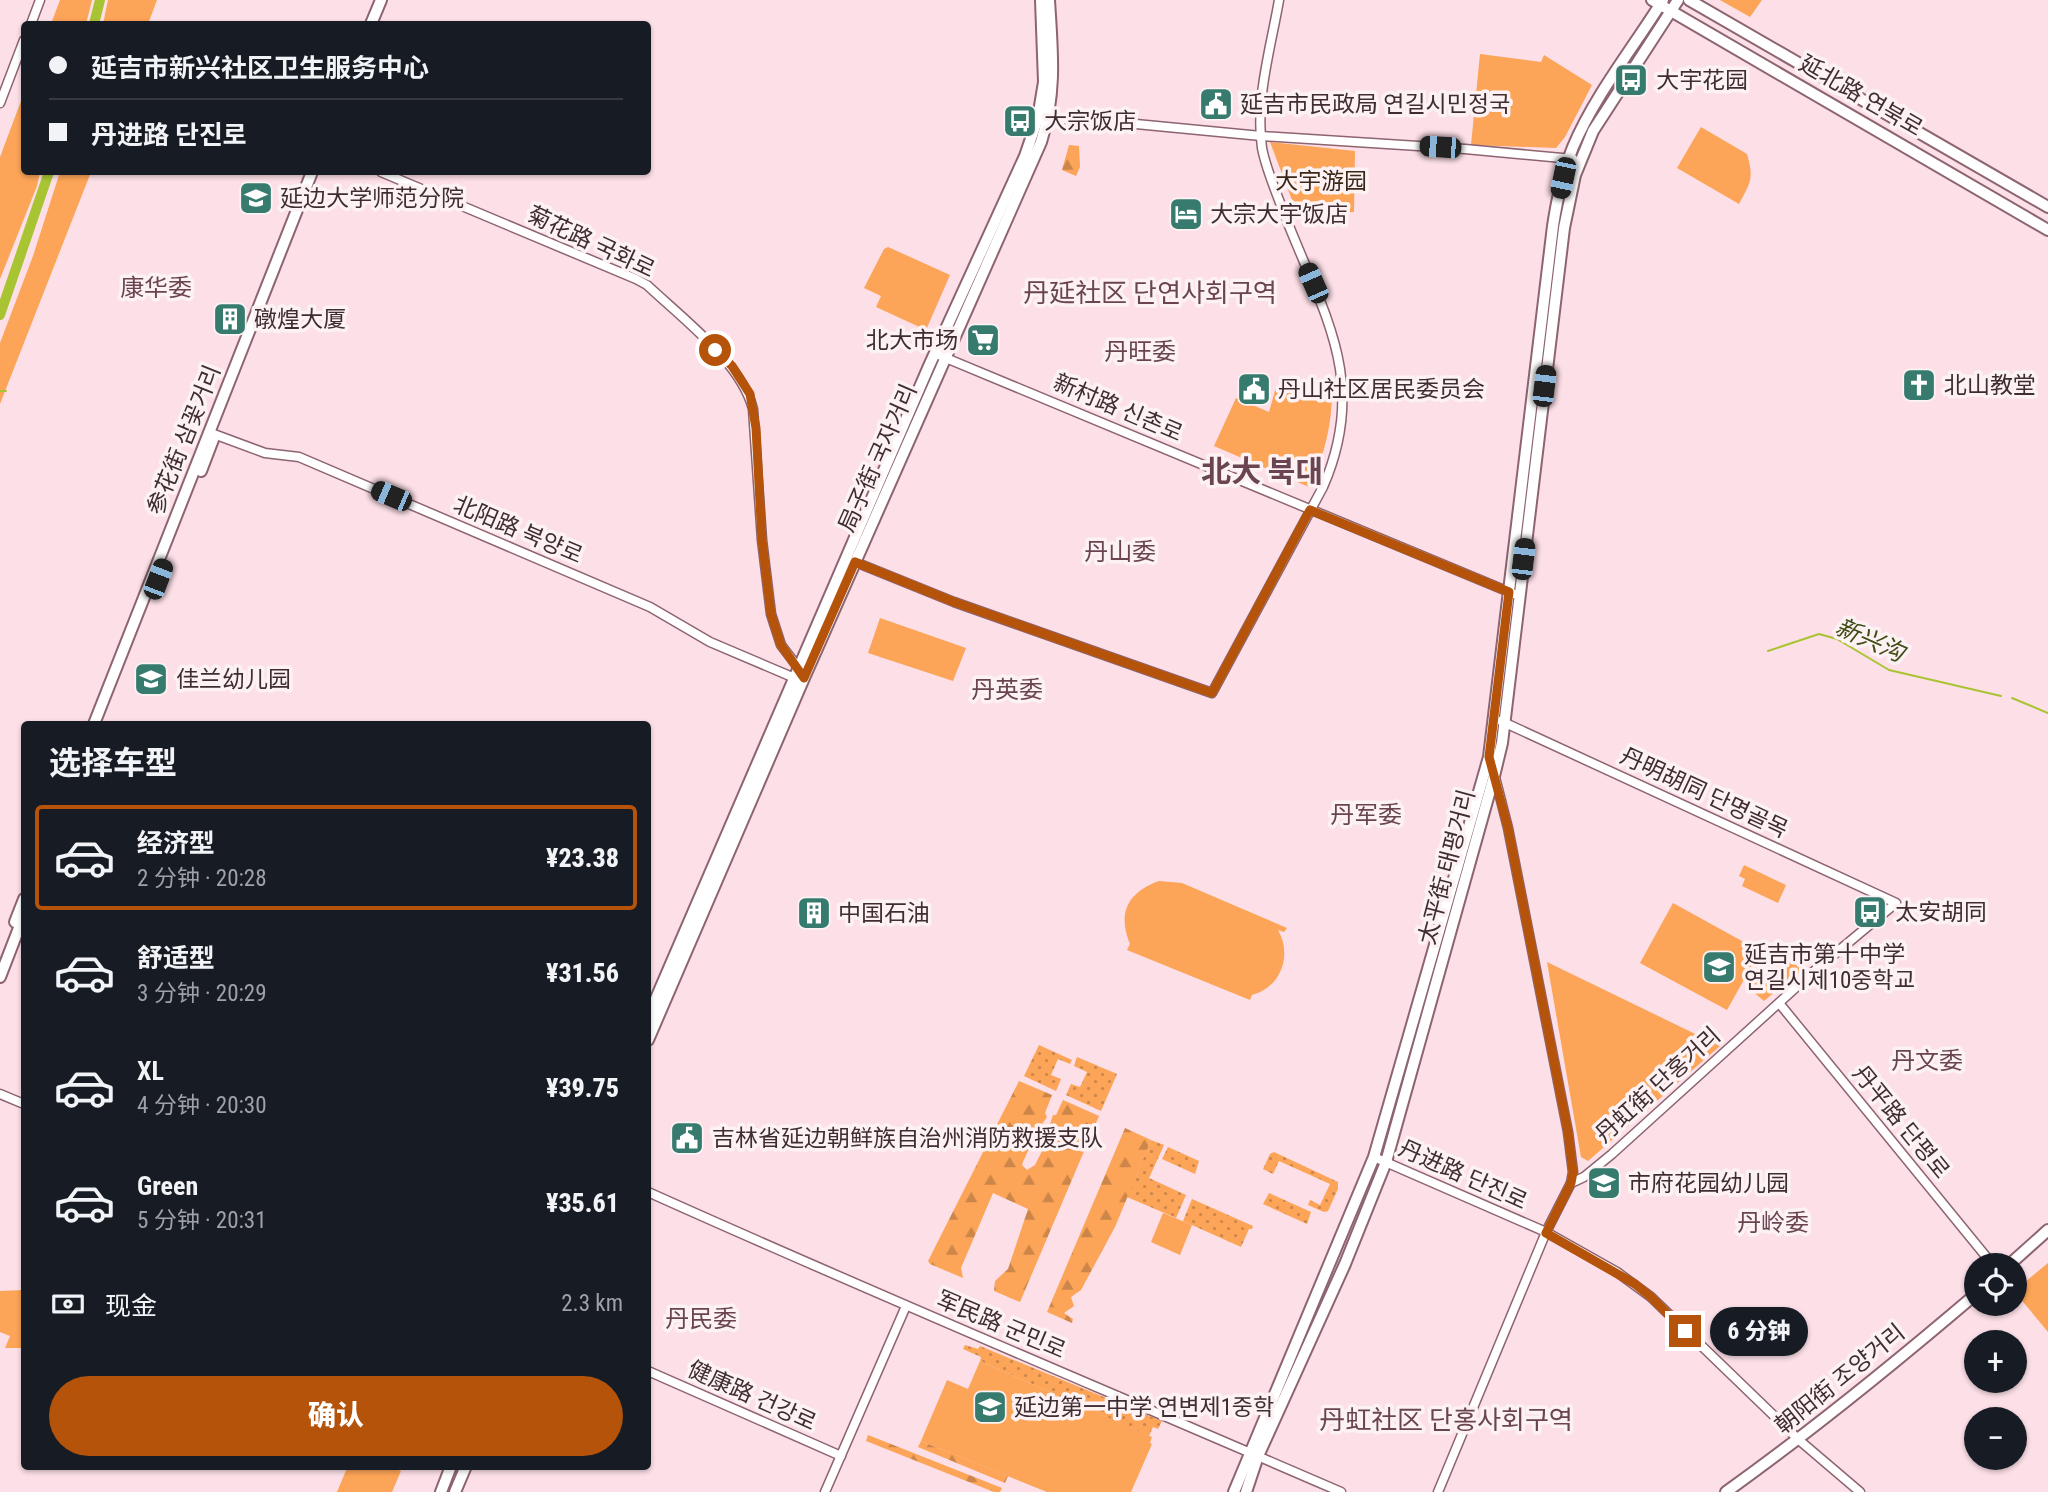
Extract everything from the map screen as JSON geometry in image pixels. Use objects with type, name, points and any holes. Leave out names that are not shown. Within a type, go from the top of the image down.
[{"type":"main road","points":[[372,21],[381,0]]},
{"type":"main road","points":[[379,21],[388,0]]},
{"type":"main road","name":"局子街 국자거리","points":[[1041,0],[1044,118]]},
{"type":"main road","name":"局子街 국자거리","points":[[651,1010],[1044,118],[1054,74],[1049,0]]},
{"type":"main road","name":"太平街 태평거리","points":[[1575,159],[1678,0]]},
{"type":"main road","name":"延北路 연북로","points":[[1689,0],[2048,207]]},
{"type":"main road","name":"太平街 태평거리","points":[[1234,1492],[1345,1264],[1386,1162],[1494,776],[1514,594],[1563,228],[1575,159],[1596,103],[1658,2]]},
{"type":"main road","name":"延北路 연북로","points":[[1658,2],[2048,230]]},
{"type":"main road","name":"参花街 삼꽃거리","points":[[102,721],[311,175]]},
{"type":"main road","name":"参花街 삼꽃거리","points":[[95,721],[203,446],[213,433],[318,175]]},
{"type":"main road","name":"局子街 국자거리","points":[[651,1033],[799,675],[855,562],[940,355]]},
{"type":"main road","name":"太平街 태평거리","points":[[1246,1492],[1254,1454],[1374,1157],[1500,720]]},
{"type":"main road","points":[[0,960],[21,907]]},
{"type":"main road","points":[[0,976],[21,923]]},
{"type":"main road","points":[[2022,1253],[2048,1230]]},
{"type":"main road","name":"朝阳街 조양거리","points":[[1726,1492],[1867,1387],[1964,1304]]},
{"type":"main road","points":[[441,1492],[450,1470]]},
{"type":"main road","points":[[456,1492],[464,1470]]},
{"type":"street","points":[[32,21],[40,0]]},
{"type":"street","points":[[855,562],[954,602],[1212,693],[1328,475],[1338,447],[1343,402],[1341,366],[1331,326],[1267,167],[1261,136],[1264,83],[1279,0]]},
{"type":"street","points":[[0,103],[21,48]]},
{"type":"street","points":[[1044,118],[1575,159]]},
{"type":"street","name":"菊花路 국화로","points":[[388,175],[647,285],[732,366],[750,394],[753,409],[763,551],[771,614],[781,645],[799,675]]},
{"type":"street","name":"新村路 신촌로","points":[[940,355],[1514,594]]},
{"type":"street","name":"北阳路 북양로","points":[[213,433],[265,453],[299,457],[650,607],[710,642],[799,675]]},
{"type":"street","name":"丹明胡同 단명골목","points":[[1500,720],[1896,903]]},
{"type":"street","points":[[1438,1492],[1546,1233],[1571,1183],[1573,1172],[1568,1132],[1508,828],[1489,757]]},
{"type":"street","name":"丹虹街 단홍거리","points":[[1571,1183],[1584,1177],[1612,1154],[1813,972],[1896,903]]},
{"type":"street","name":"丹平路 단평로","points":[[1779,1003],[1983,1253]]},
{"type":"street","points":[[0,1094],[21,1103]]},
{"type":"street","name":"丹进路 단진로","points":[[1374,1157],[1546,1233],[1616,1272],[1651,1297],[1799,1440],[1860,1492]]},
{"type":"street","name":"军民路 군민로","points":[[651,1193],[906,1306],[1003,1345],[1341,1492]]},
{"type":"street","points":[[825,1492],[906,1306]]},
{"type":"street","name":"健康路 건강로","points":[[651,1372],[841,1456]]},
{"type":"green space","points":[[60,0],[92,0],[87,21],[52,21]]},
{"type":"green space","points":[[108,0],[157,0],[149,21],[104,21]]},
{"type":"green space","points":[[1720,0],[1762,0],[1750,17]]},
{"type":"green space","points":[[1480,54],[1541,62],[1544,55],[1592,85],[1565,137],[1556,148],[1471,145]]},
{"type":"green space","points":[[21,101],[21,175],[39,175],[0,279],[0,157]]},
{"type":"green space","points":[[1701,127],[1747,154],[1750,180],[1739,204],[1677,168]]},
{"type":"green space","name":"大宇游园","points":[[1270,142],[1355,151],[1354,212],[1298,216]]},
{"type":"green space","points":[[1069,145],[1079,146],[1080,167],[1076,176],[1062,170]]},
{"type":"green space","points":[[59,175],[90,175],[0,404],[0,343],[33,256]]},
{"type":"green space","points":[[888,247],[950,275],[926,330],[876,307],[881,296],[864,288],[884,249]]},
{"type":"green space","points":[[1332,382],[1327,436],[1309,487],[1214,446],[1236,398],[1269,412],[1276,387]]},
{"type":"green space","points":[[880,618],[966,648],[953,681],[868,653]]},
{"type":"green space","points":[[1744,865],[1786,885],[1778,903],[1742,886],[1745,879],[1739,876]]},
{"type":"green space","points":[[1159,881],[1182,883],[1287,928],[1284,932],[1278,930],[1284,960],[1270,986],[1252,995],[1250,1000],[1127,950],[1130,944],[1125,923],[1128,905],[1140,891]]},
{"type":"green space","points":[[1673,903],[1760,951],[1727,1010],[1640,963]]},
{"type":"green space","points":[[1767,949],[1803,969],[1764,1001],[1750,989]]},
{"type":"green space","points":[[1547,962],[1720,1046],[1588,1161],[1581,1157]]},
{"type":"green space","points":[[1039,1045],[1072,1060],[1070,1064],[1058,1059],[1051,1075],[1061,1079],[1056,1091],[1024,1076]]},
{"type":"green space","points":[[1077,1057],[1117,1074],[1101,1111],[1066,1095],[1071,1084],[1080,1087],[1087,1072],[1074,1066]]},
{"type":"green space","points":[[1019,1081],[1052,1095],[1039,1137],[1032,1142],[1022,1165],[1027,1170],[1035,1165],[1045,1145],[1041,1142],[1063,1100],[1099,1116],[1020,1302],[994,1291],[995,1281],[1008,1269],[1028,1209],[993,1193],[961,1268],[963,1278],[928,1261]]},
{"type":"green space","points":[[1125,1128],[1151,1140],[1115,1227],[1081,1290],[1071,1297],[1074,1306],[1064,1313],[1073,1319],[1072,1323],[1047,1312]]},
{"type":"green space","points":[[1151,1140],[1164,1145],[1149,1178],[1186,1195],[1176,1218],[1127,1197]]},
{"type":"green space","points":[[1168,1147],[1199,1161],[1195,1174],[1162,1159]]},
{"type":"green space","points":[[1274,1152],[1338,1182],[1338,1189],[1328,1211],[1324,1212],[1308,1205],[1310,1200],[1320,1205],[1330,1184],[1279,1161],[1273,1174],[1263,1169],[1270,1154]]},
{"type":"green space","points":[[1269,1193],[1311,1212],[1307,1224],[1263,1204]]},
{"type":"green space","points":[[1192,1199],[1253,1226],[1241,1247],[1183,1221]]},
{"type":"green space","points":[[1163,1213],[1192,1225],[1180,1255],[1151,1242]]},
{"type":"green space","points":[[2048,1263],[2048,1332],[2027,1307],[2027,1280]]},
{"type":"green space","points":[[21,1290],[21,1348],[5,1348],[10,1336],[0,1332],[0,1291]]},
{"type":"green space","points":[[965,1345],[978,1349],[980,1346],[1162,1421],[1158,1429],[1153,1427],[1149,1436],[980,1361],[981,1357],[963,1349]]},
{"type":"green space","name":"延边第一中学 연변제1중학","points":[[980,1361],[1152,1437],[1152,1444],[1131,1492],[1047,1492],[921,1441],[947,1380],[968,1389]]},
{"type":"green space","points":[[868,1435],[1002,1488],[1000,1492],[994,1492],[866,1441]]},
{"type":"green space","points":[[921,1441],[1008,1476],[1005,1483],[918,1447]]},
{"type":"green space","points":[[346,1470],[401,1471],[392,1492],[337,1492]]},
{"type":"waterway","points":[[95,21],[100,0]]},
{"type":"waterway","points":[[0,315],[48,175]]},
{"type":"waterway","name":"新兴沟","points":[[0,391],[6,391]]},
{"type":"waterway","name":"新兴沟","points":[[1768,651],[1819,634],[1837,639],[1889,670],[2001,696]]},
{"type":"waterway","name":"新兴沟","points":[[2012,698],[2048,713]]},
{"type":"place","name":"大宇花园","points":[[1631,80]]},
{"type":"place","name":"延吉市民政局 연길시민정국","points":[[1216,104]]},
{"type":"place","name":"大宗饭店","points":[[1020,121]]},
{"type":"place","name":"延边大学师范分院","points":[[256,198]]},
{"type":"place","name":"大宗大宇饭店","points":[[1186,214]]},
{"type":"place","name":"礅煌大厦","points":[[230,319]]},
{"type":"place","name":"北大市场","points":[[983,340]]},
{"type":"place","name":"北山教堂","points":[[1919,385]]},
{"type":"place","name":"丹山社区居民委员会","points":[[1254,389]]},
{"type":"place","name":"佳兰幼儿园","points":[[151,679]]},
{"type":"place","name":"太安胡同","points":[[1870,912]]},
{"type":"place","name":"中国石油","points":[[814,913]]},
{"type":"place","name":"延吉市第十中学 연길시제10중학교","points":[[1719,967]]},
{"type":"place","name":"吉林省延边朝鲜族自治州消防救援支队","points":[[687,1138]]},
{"type":"place","name":"市府花园幼儿园","points":[[1604,1183]]},
{"type":"place","name":"延边第一中学 연변제1중학","points":[[990,1407]]},
{"type":"district","name":"康华委","points":[[156,288]]},
{"type":"district","name":"丹延社区 단연사회구역","points":[[1150,293]]},
{"type":"district","name":"丹旺委","points":[[1140,352]]},
{"type":"district","name":"北大 북대","points":[[1262,471]]},
{"type":"district","name":"丹山委","points":[[1120,552]]},
{"type":"district","name":"丹英委","points":[[1007,690]]},
{"type":"district","name":"丹军委","points":[[1366,815]]},
{"type":"district","name":"丹文委","points":[[1927,1061]]},
{"type":"district","name":"丹岭委","points":[[1773,1223]]},
{"type":"district","name":"丹民委","points":[[701,1319]]},
{"type":"district","name":"丹虹社区 단홍사회구역","points":[[1446,1420]]},
{"type":"route","points":[[715,350],[732,366],[750,394],[756,428],[762,540],[771,614],[781,645],[804,678],[855,562],[954,602],[1212,693],[1310,510],[1509,592],[1496,718],[1489,757],[1508,828],[1568,1132],[1573,1172],[1571,1183],[1546,1233],[1635,1284],[1685,1331]]}]
